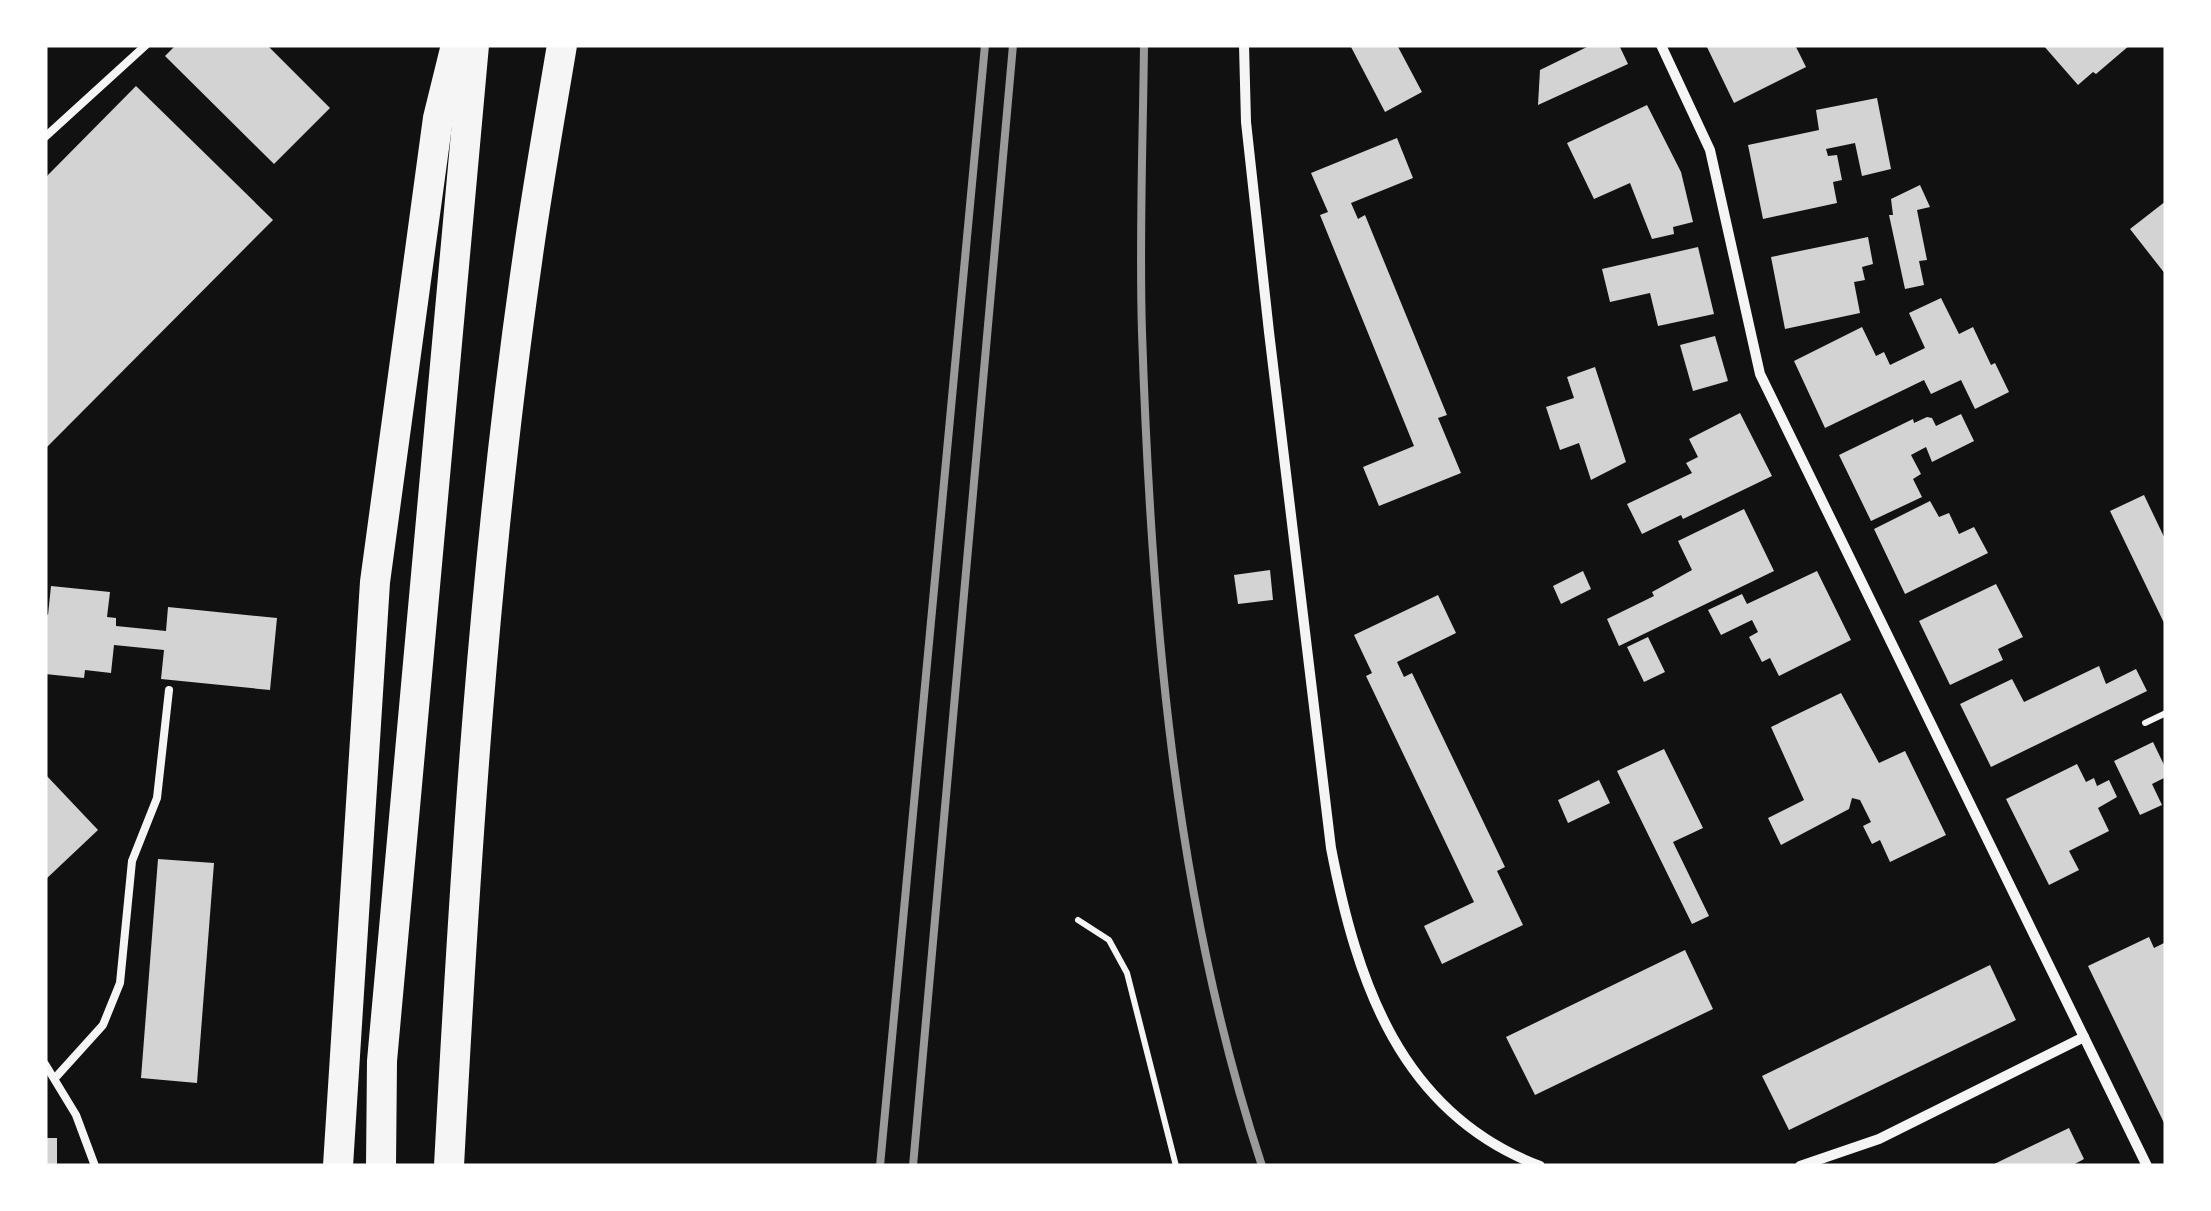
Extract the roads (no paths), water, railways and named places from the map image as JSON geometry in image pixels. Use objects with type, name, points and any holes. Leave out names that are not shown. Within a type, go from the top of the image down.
[{"type":"highway","points":[[338,1166],[375,582],[438,118],[456,45]]},
{"type":"highway","points":[[381,1166],[382,1061],[474,45]]},
{"type":"highway","points":[[449,1166],[463,903],[488,606],[526,263],[562,45]]},
{"type":"street","points":[[1244,45],[1246,122],[1268,332],[1331,848],[1345,922],[1362,976],[1405,1061],[1439,1101],[1472,1130],[1540,1166]]},
{"type":"street","points":[[1662,45],[1710,150],[1760,374],[2147,1166]]},
{"type":"street","points":[[1800,1166],[1879,1139],[2084,1037]]},
{"type":"lane","points":[[45,137],[146,45]]},
{"type":"lane","points":[[56,1077],[103,1025],[120,983],[132,861],[157,798],[169,690]]},
{"type":"lane","points":[[45,1064],[76,1116],[94,1166]]},
{"type":"railway","points":[[880,1166],[985,45]]},
{"type":"railway","points":[[913,1166],[1013,45]]},
{"type":"railway","points":[[1144,45],[1141,224],[1146,437],[1172,754],[1207,962],[1262,1166]]}]
